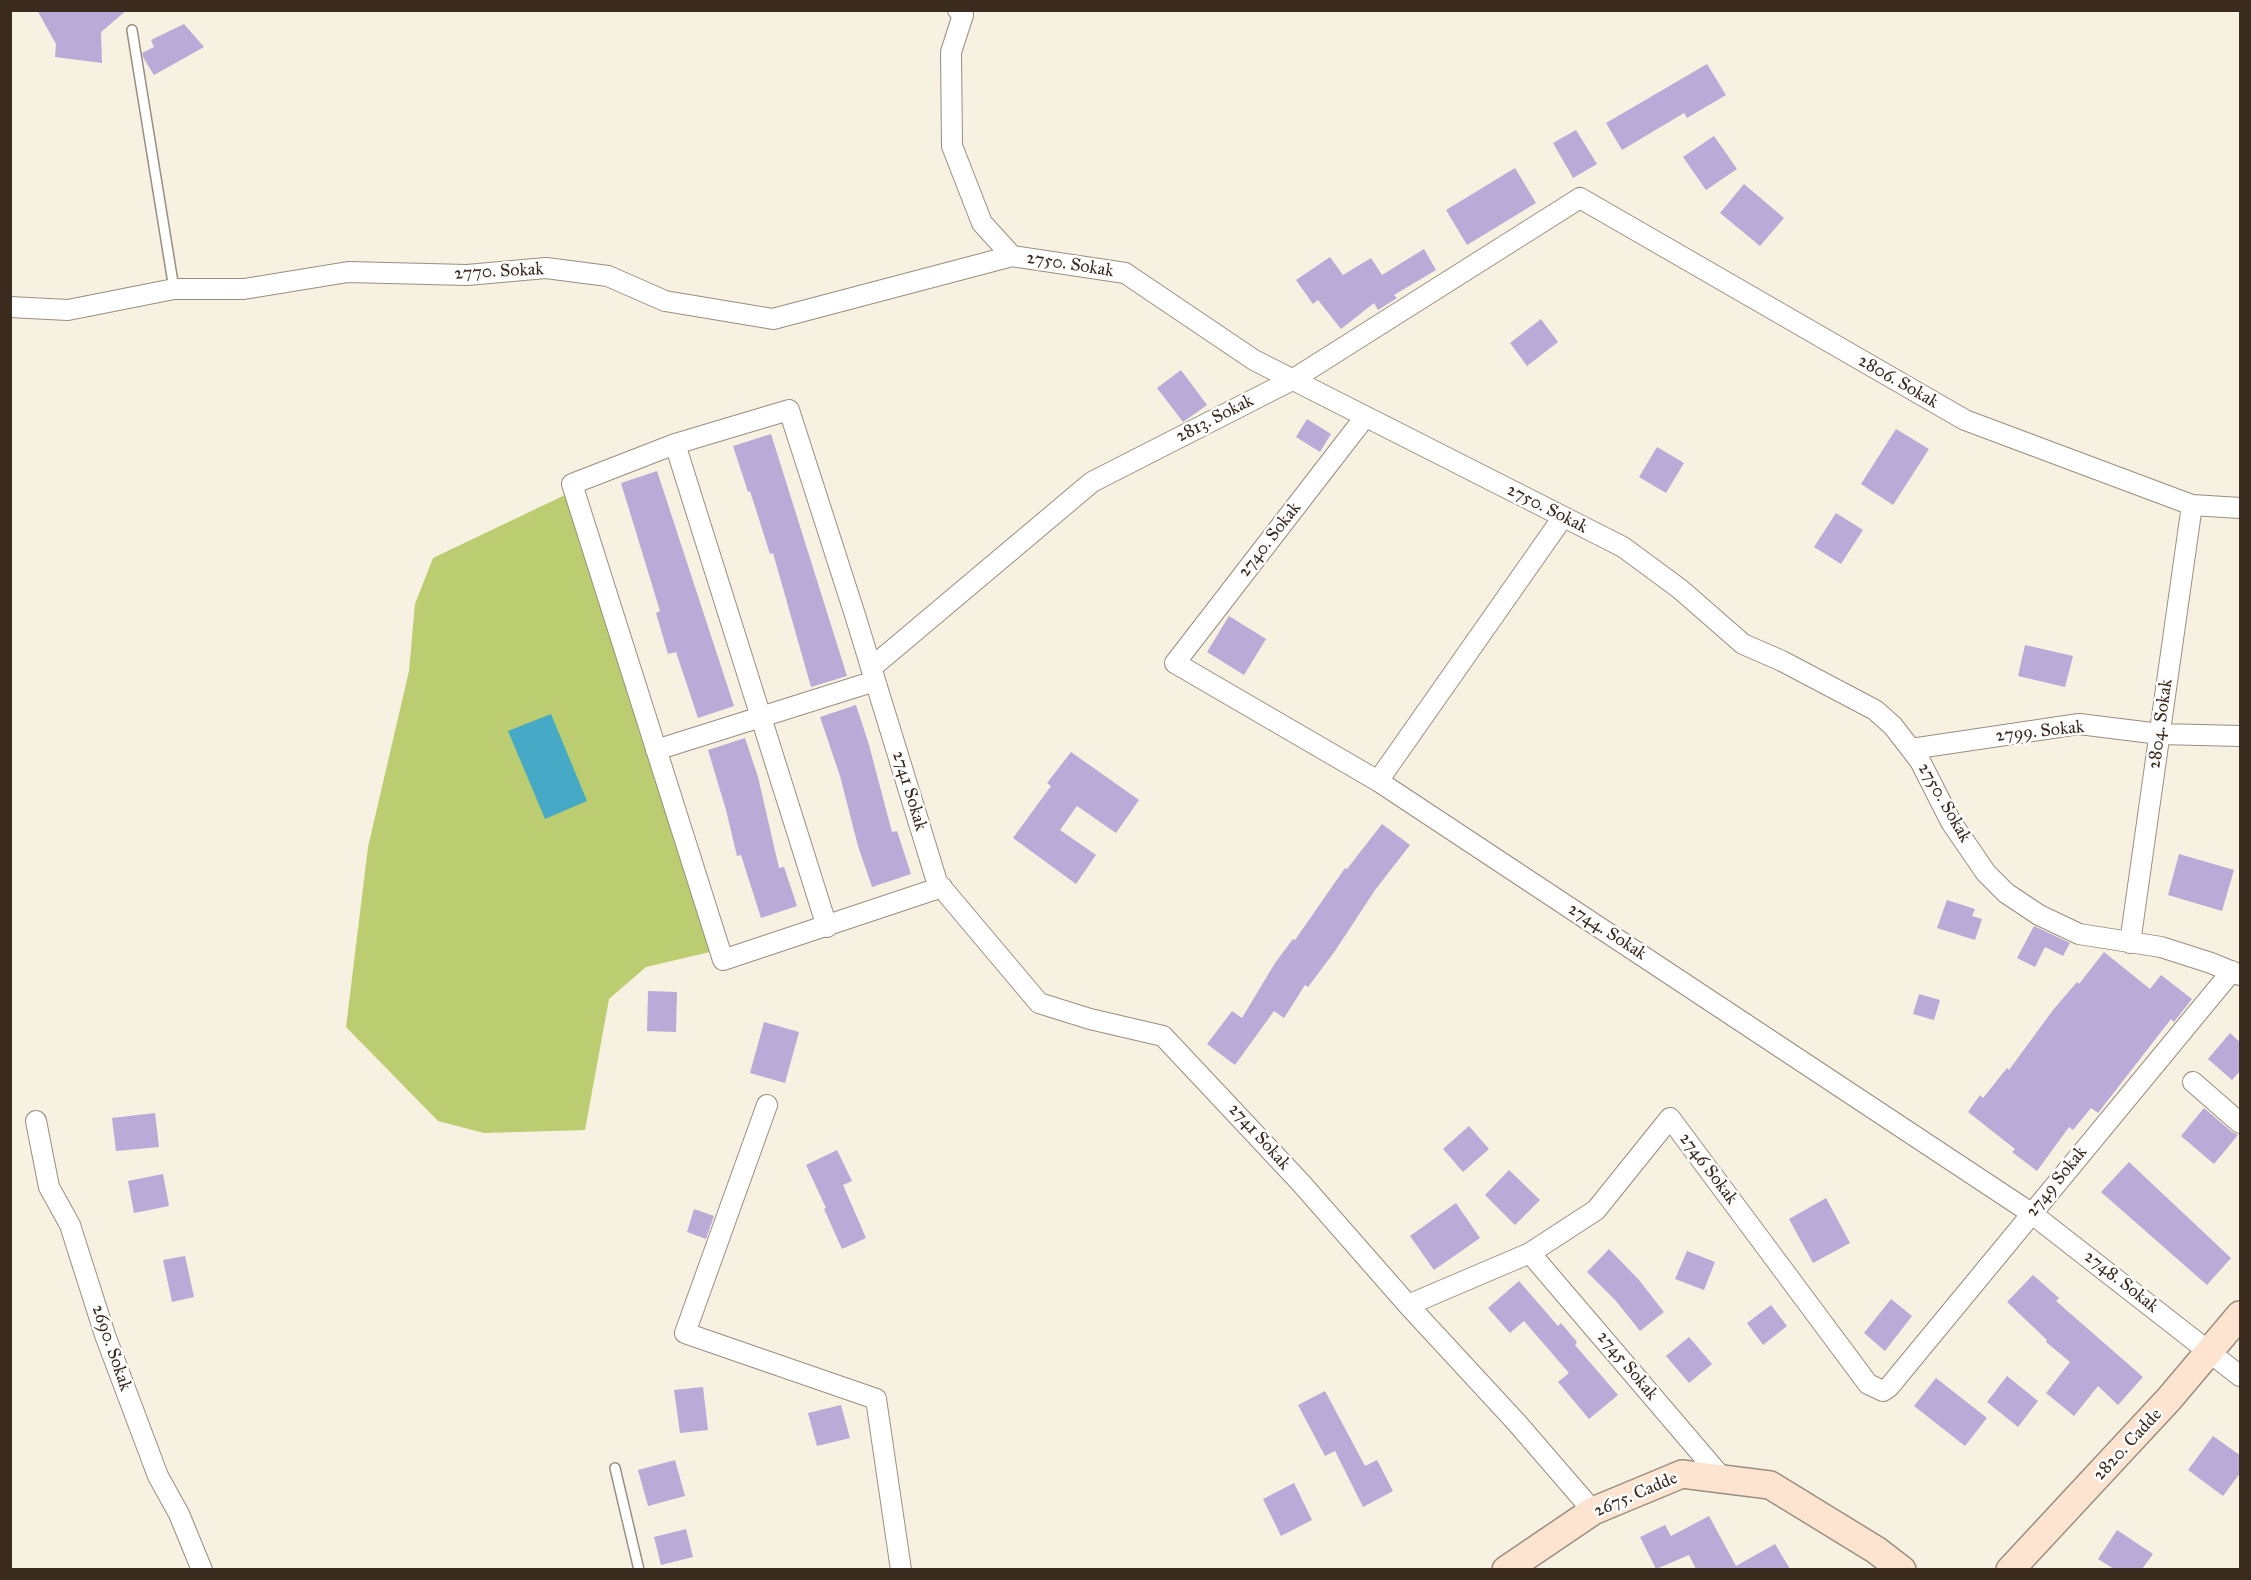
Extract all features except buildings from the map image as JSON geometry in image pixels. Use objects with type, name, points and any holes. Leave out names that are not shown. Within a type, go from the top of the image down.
[{"type":"street","name":"2750. Sokak","points":[[958,10],[963,15],[951,52],[952,146],[982,223],[1012,256],[1125,273],[1254,360],[1623,547],[1680,589],[1743,644],[1782,661],[1875,710],[1893,726],[1920,761],[1952,822],[1986,873],[2006,893],[2039,915],[2079,934],[2161,947],[2236,973]]},
{"type":"street","name":"2813. Sokak","points":[[873,675],[1092,482],[1292,380],[1580,198]]},
{"type":"street","name":"2806. Sokak","points":[[1580,198],[1965,420],[2192,505],[2241,508]]},
{"type":"street","name":"2770. Sokak","points":[[10,307],[68,310],[174,288],[244,289],[348,272],[467,275],[546,268],[608,276],[665,301],[773,319],[1012,256]]},
{"type":"street","name":"2741 Sokak","points":[[675,444],[789,410],[937,882],[1039,1003],[1090,1019],[1163,1036],[1285,1165],[1593,1511]]},
{"type":"street","name":"2740. Sokak","points":[[1175,663],[1365,417]]},
{"type":"street","points":[[827,927],[675,444],[572,484],[723,960],[827,927],[942,887]]},
{"type":"street","name":"2804. Sokak","points":[[2130,943],[2192,505]]},
{"type":"street","points":[[1378,781],[1563,517]]},
{"type":"street","name":"2744. Sokak","points":[[1175,663],[1378,781],[2031,1213]]},
{"type":"street","points":[[656,750],[760,716],[873,675]]},
{"type":"street","name":"2799. Sokak","points":[[1911,749],[2079,724],[2160,734],[2241,736]]},
{"type":"street","name":"2749 Sokak","points":[[1882,1391],[1889,1387],[2031,1213],[2236,973]]},
{"type":"street","points":[[2193,1082],[2241,1124]]},
{"type":"street","points":[[767,1105],[685,1333],[876,1399],[901,1569]]},
{"type":"street","name":"2746 Sokak","points":[[1408,1305],[1530,1252],[1596,1210],[1670,1118],[1868,1384],[1882,1391]]},
{"type":"street","name":"2690. Sokak","points":[[36,1120],[50,1187],[70,1225],[105,1335],[158,1476],[179,1514],[202,1569]]},
{"type":"street","name":"2748. Sokak","points":[[2031,1213],[2241,1376]]},
{"type":"street","name":"2745 Sokak","points":[[1530,1252],[1723,1479]]},
{"type":"street","name":"2820. Cadde","points":[[2010,1569],[2090,1486],[2241,1316]]},
{"type":"street","name":"2675. Cadde","points":[[1506,1569],[1593,1511],[1682,1473],[1770,1485],[1876,1550],[1902,1569]]},
{"type":"lane","points":[[132,30],[174,288]]},
{"type":"lane","points":[[615,1468],[639,1569]]},
{"type":"green space","points":[[565,495],[714,951],[646,967],[609,999],[585,1130],[484,1133],[438,1121],[346,1027],[368,847],[409,671],[415,604],[433,558]]},
{"type":"water","points":[[551,714],[587,801],[545,819],[508,731]]}]
